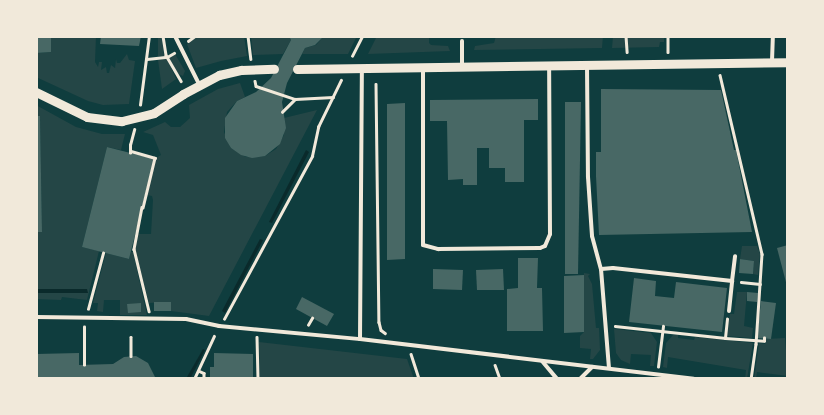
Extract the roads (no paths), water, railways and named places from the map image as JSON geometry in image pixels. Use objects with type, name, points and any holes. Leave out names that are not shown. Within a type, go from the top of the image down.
[{"type":"street","points":[[297,69],[788,62]]},
{"type":"street","points":[[36,92],[86,117],[122,121],[154,113],[198,84],[229,72],[274,69]]},
{"type":"lane","points":[[175,36],[198,84]]},
{"type":"lane","points":[[772,63],[773,36]]},
{"type":"lane","points":[[462,41],[462,67]]},
{"type":"lane","points":[[423,68],[423,245],[438,249],[540,248],[545,246],[550,234],[549,66]]},
{"type":"lane","points":[[587,66],[588,177],[592,236],[601,269],[608,368]]},
{"type":"lane","points":[[360,339],[362,68]]},
{"type":"lane","points":[[729,311],[735,256]]},
{"type":"lane","points":[[601,269],[613,268],[732,281]]},
{"type":"lane","points":[[36,317],[186,319],[219,326],[360,339],[592,367],[658,373],[694,379]]},
{"type":"lane","points":[[542,360],[557,379]]},
{"type":"lane","points":[[580,379],[592,367]]}]
